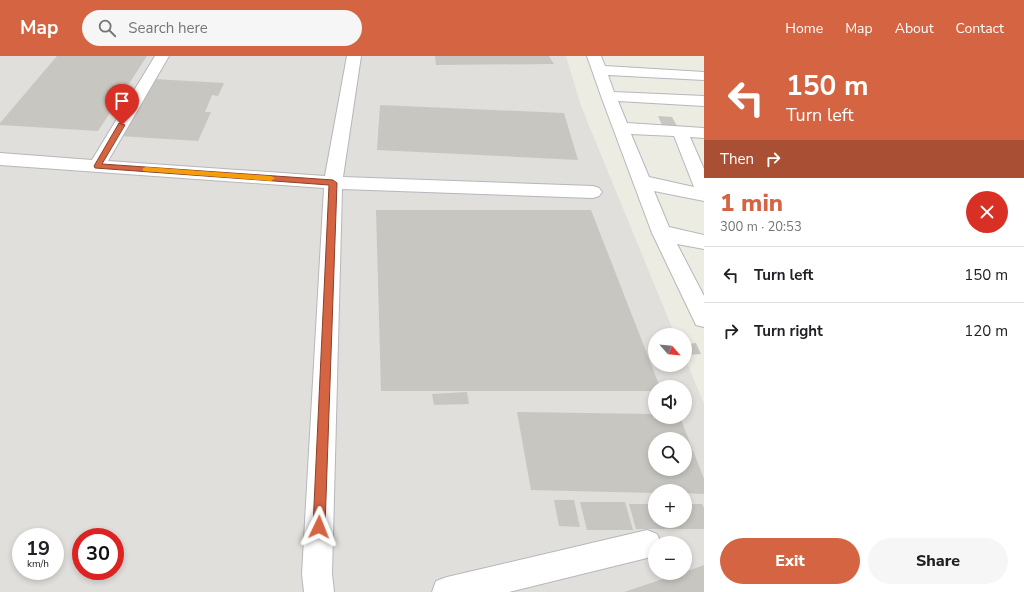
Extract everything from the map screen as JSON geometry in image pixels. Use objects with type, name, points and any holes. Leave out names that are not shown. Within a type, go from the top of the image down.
[{"type":"street","points":[[97,166],[162,56]]},
{"type":"street","points":[[319,592],[317,574],[333,183],[354,56]]},
{"type":"street","points":[[704,76],[597,63],[608,96],[662,233],[697,289],[704,318]]},
{"type":"street","points":[[608,96],[704,101]]},
{"type":"street","points":[[621,128],[704,133]]},
{"type":"street","points":[[680,132],[704,189]]},
{"type":"street","points":[[0,159],[333,183],[593,192]]},
{"type":"street","points":[[643,182],[704,195]]},
{"type":"street","points":[[662,233],[704,242]]},
{"type":"street","points":[[447,592],[647,544]]},
{"type":"shaded area","points":[[0,56],[566,56],[581,106],[672,328],[648,328],[648,372],[691,372],[704,404],[704,592],[0,592]]},
{"type":"building","points":[[57,56],[147,56],[98,131],[0,125],[0,123]]},
{"type":"building","points":[[435,56],[549,56],[554,64],[436,65]]},
{"type":"building","points":[[154,79],[224,83],[218,96],[212,95],[205,112],[211,112],[198,141],[119,136]]},
{"type":"building","points":[[380,105],[564,113],[578,160],[377,150]]},
{"type":"building","points":[[658,116],[672,117],[677,126],[662,125]]},
{"type":"building","points":[[376,210],[591,210],[648,356],[648,372],[654,372],[657,380],[648,380],[648,391],[381,391]]},
{"type":"building","points":[[696,343],[701,354],[692,355],[692,344]]},
{"type":"building","points":[[467,392],[469,404],[434,405],[432,394]]},
{"type":"building","points":[[517,412],[648,414],[648,424],[683,424],[686,432],[648,432],[648,476],[692,476],[692,448],[704,479],[704,494],[692,493],[692,484],[648,484],[648,493],[531,490]]},
{"type":"building","points":[[554,500],[574,500],[580,527],[559,526]]},
{"type":"building","points":[[580,502],[625,502],[633,530],[587,530]]},
{"type":"building","points":[[629,504],[648,504],[648,528],[692,528],[692,504],[702,504],[704,508],[704,529],[636,529]]},
{"type":"building","points":[[704,565],[704,592],[624,592],[660,580],[692,580],[692,569]]},
{"type":"slow traffic","points":[[146,169],[271,178]]},
{"type":"route","points":[[122,125],[97,166],[333,183],[319,527]]}]
